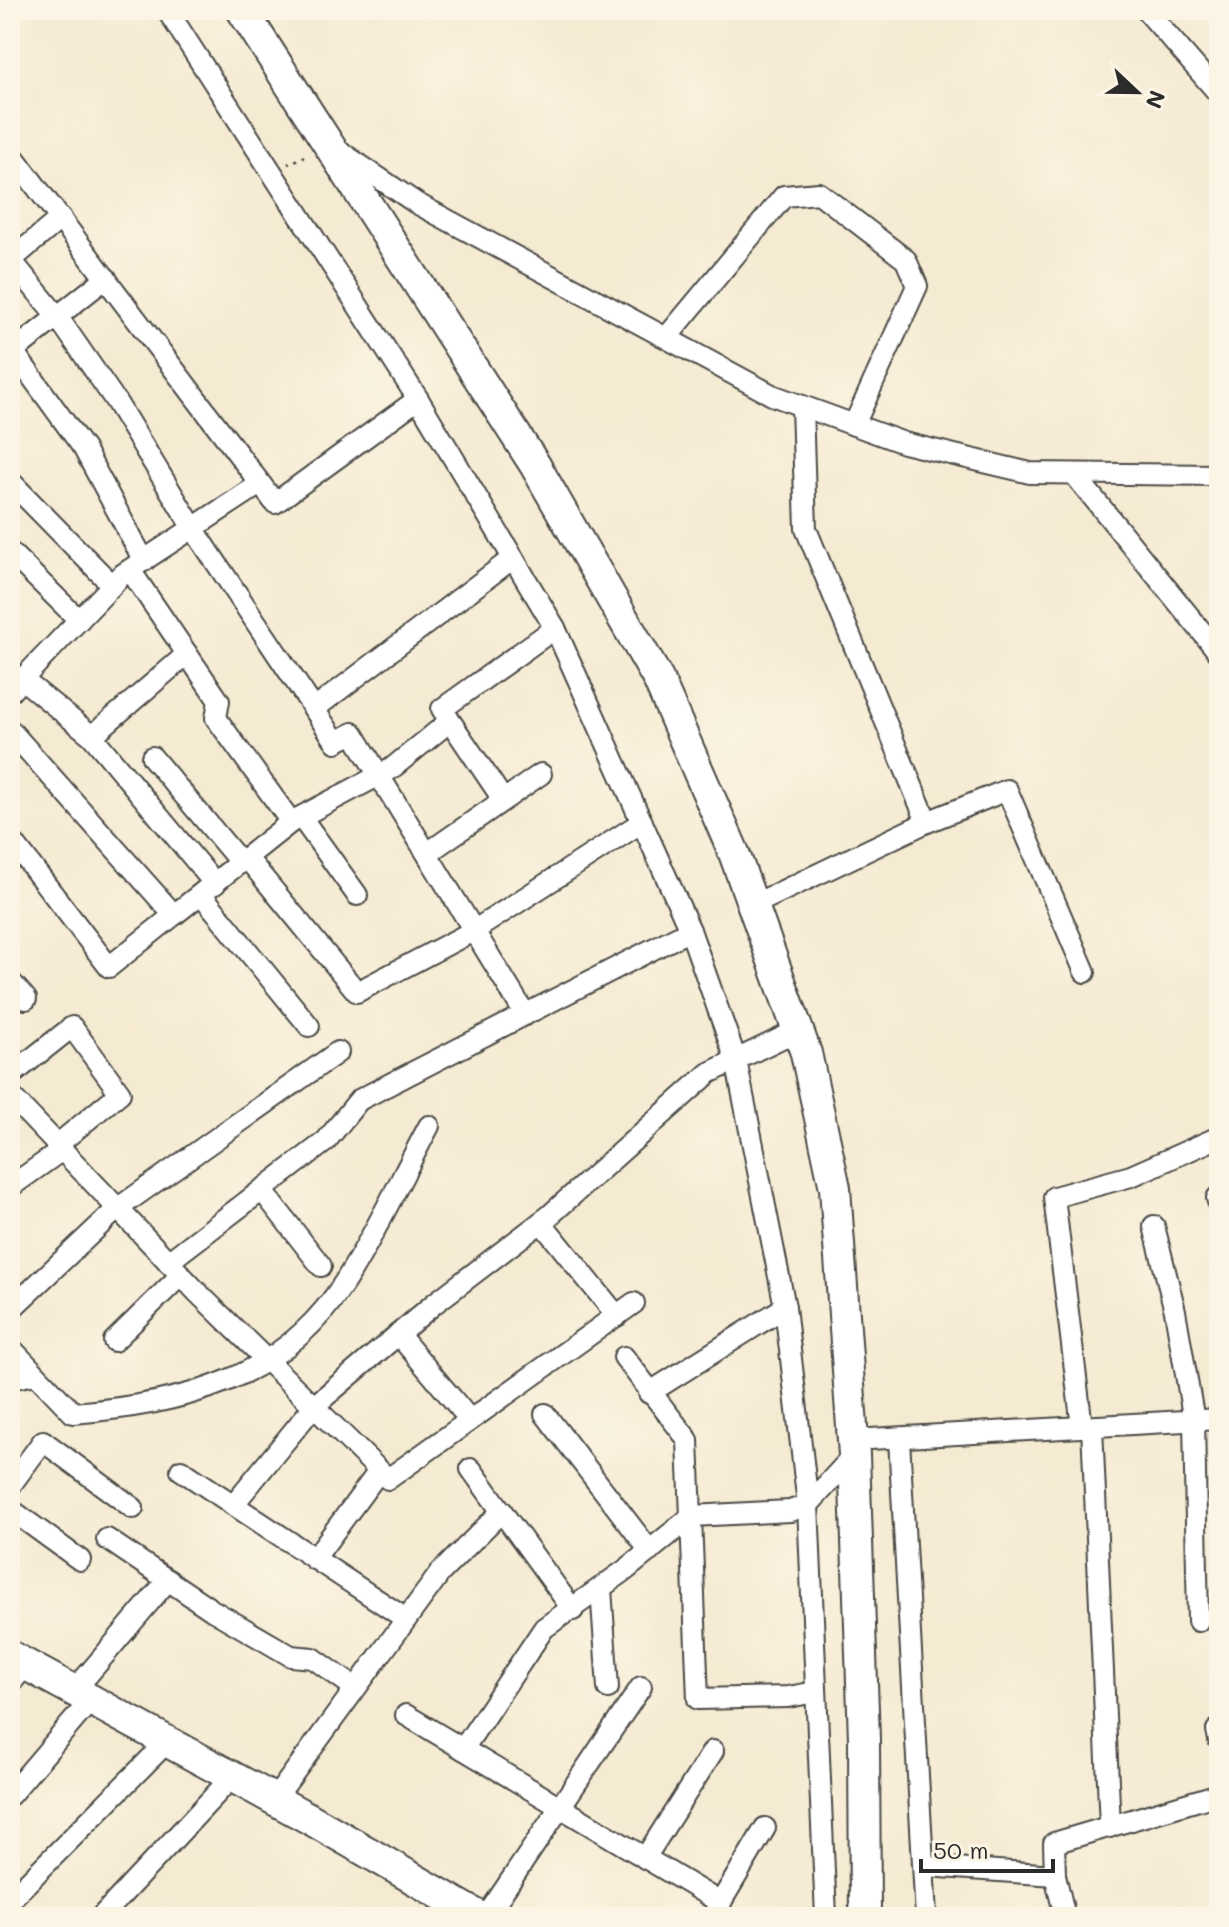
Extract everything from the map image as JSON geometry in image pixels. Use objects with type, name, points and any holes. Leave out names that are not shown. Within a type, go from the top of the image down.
[{"type":"main road","points":[[242,10],[535,465],[658,679],[734,853],[798,1030],[835,1188],[854,1448],[864,1739],[865,1917]]},
{"type":"main road","points":[[15,1668],[82,1696],[483,1917]]},
{"type":"street","points":[[167,10],[418,399],[555,628],[690,930],[736,1060],[785,1307],[808,1505],[826,1917]]},
{"type":"street","points":[[1146,10],[1219,94]]},
{"type":"street","points":[[328,144],[416,203],[772,395],[904,443],[1030,473],[1219,475]]},
{"type":"street","points":[[10,152],[275,503],[418,399]]},
{"type":"street","points":[[667,337],[784,196],[819,193],[906,260],[917,286],[854,425]]},
{"type":"street","points":[[61,218],[10,261],[57,316],[115,400],[193,528],[336,742],[353,733],[429,852],[525,1014]]},
{"type":"street","points":[[106,278],[12,353],[84,449],[137,565],[187,654],[219,701],[216,718],[357,895]]},
{"type":"street","points":[[802,406],[806,529],[927,822]]},
{"type":"street","points":[[1074,474],[1219,653]]},
{"type":"street","points":[[10,481],[112,585]]},
{"type":"street","points":[[260,484],[137,565],[112,585],[16,685],[92,736],[309,1026]]},
{"type":"street","points":[[10,552],[79,620]]},
{"type":"street","points":[[314,709],[513,558]]},
{"type":"street","points":[[502,798],[442,709],[555,628]]},
{"type":"street","points":[[92,736],[187,654]]},
{"type":"street","points":[[10,838],[109,967],[296,820],[379,775],[450,721]]},
{"type":"street","points":[[10,730],[174,915]]},
{"type":"street","points":[[152,757],[357,992],[475,930],[642,822]]},
{"type":"street","points":[[429,852],[502,798],[541,774]]},
{"type":"street","points":[[753,905],[927,822],[1007,790],[1085,972]]},
{"type":"street","points":[[114,1341],[174,1269],[262,1190],[326,1141],[359,1100],[690,930]]},
{"type":"street","points":[[10,981],[26,999]]},
{"type":"street","points":[[10,1076],[72,1027],[120,1093],[10,1187]]},
{"type":"street","points":[[233,1505],[314,1406],[398,1334],[541,1222],[709,1073],[798,1030]]},
{"type":"street","points":[[10,1310],[117,1209],[338,1052]]},
{"type":"street","points":[[10,1095],[174,1269],[388,1479],[634,1303]]},
{"type":"street","points":[[10,1347],[73,1413],[138,1408],[201,1393],[267,1361],[304,1329],[343,1284],[429,1126]]},
{"type":"street","points":[[1082,1427],[1054,1197],[1131,1176],[1219,1137]]},
{"type":"street","points":[[262,1190],[321,1266]]},
{"type":"street","points":[[541,1222],[617,1316]]},
{"type":"street","points":[[1154,1226],[1175,1311],[1194,1421],[1198,1621]]},
{"type":"street","points":[[649,1393],[785,1307]]},
{"type":"street","points":[[398,1334],[470,1420]]},
{"type":"street","points":[[624,1357],[688,1440],[698,1699],[788,1697],[816,1692]]},
{"type":"street","points":[[10,1379],[35,1374]]},
{"type":"street","points":[[545,1414],[650,1551]]},
{"type":"street","points":[[463,1749],[544,1628],[601,1589],[692,1516],[790,1511],[808,1505],[854,1448],[899,1439],[1219,1419]]},
{"type":"street","points":[[1082,1427],[1092,1427],[1110,1827]]},
{"type":"street","points":[[899,1439],[926,1866],[926,1917]]},
{"type":"street","points":[[10,1486],[43,1441],[133,1508]]},
{"type":"street","points":[[471,1469],[573,1610]]},
{"type":"street","points":[[181,1470],[406,1619]]},
{"type":"street","points":[[314,1559],[379,1471]]},
{"type":"street","points":[[10,1509],[80,1560]]},
{"type":"street","points":[[274,1800],[440,1573],[502,1511]]},
{"type":"street","points":[[107,1539],[291,1656],[313,1658],[355,1688]]},
{"type":"street","points":[[10,1795],[168,1580]]},
{"type":"street","points":[[601,1589],[608,1688]]},
{"type":"street","points":[[483,1917],[641,1687]]},
{"type":"street","points":[[406,1715],[645,1858],[716,1910],[765,1828]]},
{"type":"street","points":[[20,1917],[10,1903],[167,1742]]},
{"type":"street","points":[[645,1858],[713,1751]]},
{"type":"street","points":[[101,1917],[232,1777]]},
{"type":"street","points":[[1065,1917],[1055,1875],[1054,1843],[1219,1794]]},
{"type":"street","points":[[926,1866],[1055,1875]]},
{"type":"path","points":[[272,172],[328,144]]}]
